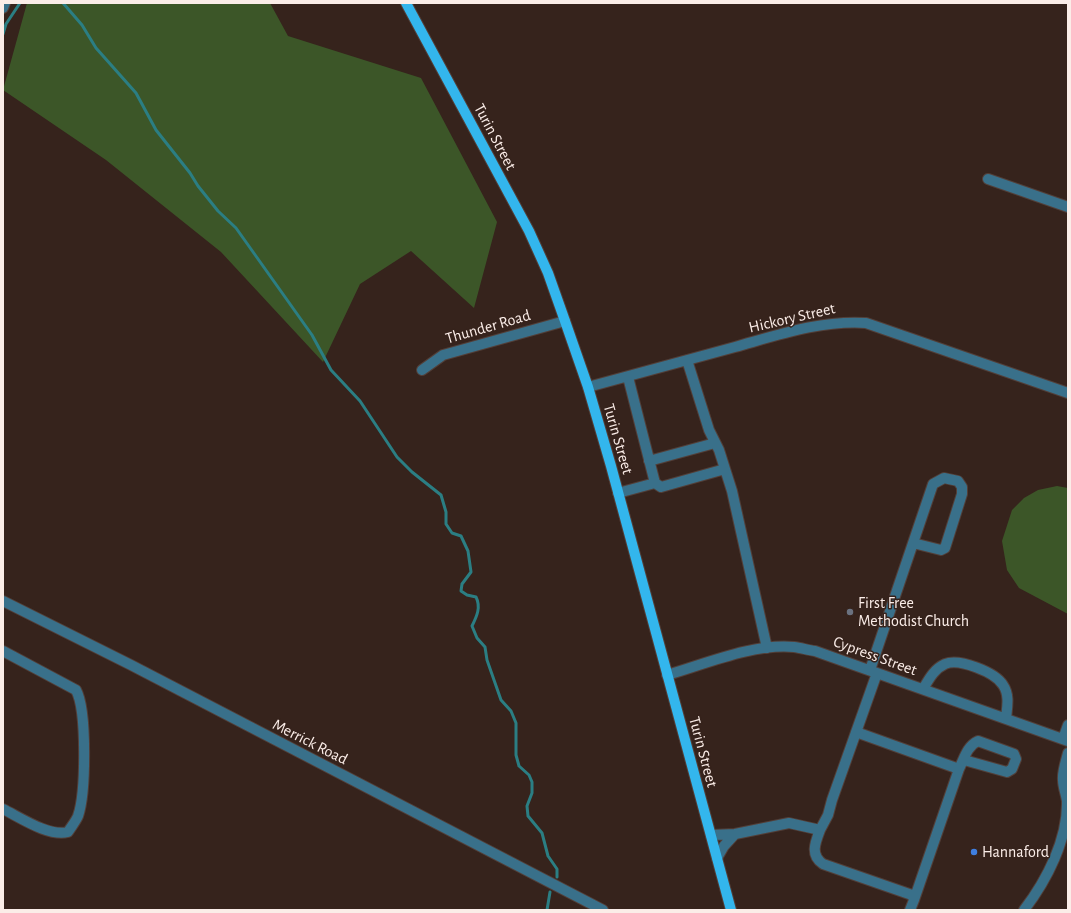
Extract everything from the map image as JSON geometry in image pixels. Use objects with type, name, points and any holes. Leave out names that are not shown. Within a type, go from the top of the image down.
[{"type":"main road","name":"Turin Street","points":[[406,3],[529,231],[548,273],[588,388],[731,910]]},
{"type":"street","points":[[3,8],[5,3]]},
{"type":"street","points":[[988,179],[1068,206]]},
{"type":"street","name":"Thunder Road","points":[[422,370],[443,355],[565,321]]},
{"type":"street","name":"Hickory Street","points":[[588,388],[827,323],[866,323],[1068,393]]},
{"type":"street","points":[[687,360],[709,430],[732,490],[767,648]]},
{"type":"street","points":[[628,376],[655,483],[661,487],[725,469]]},
{"type":"street","points":[[650,461],[715,443]]},
{"type":"street","points":[[913,543],[941,550],[945,548],[962,494],[962,487],[958,481],[944,478],[932,484],[913,543],[856,732],[828,815],[815,843],[814,854],[816,860],[823,864],[912,895],[914,900]]},
{"type":"street","points":[[618,493],[655,483]]},
{"type":"street","name":"Merrick Road","points":[[3,601],[600,909]]},
{"type":"street","name":"Cypress Street","points":[[667,675],[745,652],[767,648],[793,647],[815,651],[1065,740]]},
{"type":"street","points":[[3,651],[76,690],[80,696],[83,711],[82,795],[77,817],[68,832],[60,834],[48,831],[3,809]]},
{"type":"street","points":[[923,689],[931,674],[944,665],[953,662],[989,672],[1003,685],[1008,699],[1006,719]]},
{"type":"street","points":[[1065,740],[1068,725]]},
{"type":"street","points":[[856,732],[961,765],[1007,772],[1012,769],[1016,759],[1014,754],[978,742],[970,747],[961,765],[910,910]]},
{"type":"street","points":[[1024,910],[1046,878],[1055,859],[1065,822],[1067,800],[1062,778],[1068,753]]},
{"type":"street","points":[[711,835],[736,834],[789,823],[820,830]]},
{"type":"street","points":[[717,858],[724,846],[736,834]]},
{"type":"green space","points":[[27,3],[270,3],[288,36],[421,78],[497,222],[474,308],[411,251],[360,284],[323,362],[221,252],[106,160],[3,90]]},
{"type":"green space","points":[[1057,486],[1068,488],[1068,614],[1019,588],[1007,570],[1002,541],[1012,510],[1024,498],[1038,490]]},
{"type":"waterway","points":[[3,34],[6,24],[20,3]]},
{"type":"waterway","points":[[63,3],[82,25],[96,48],[136,93],[156,130],[190,173],[198,186],[218,211],[236,228],[312,335],[331,370],[360,401],[397,457],[412,472],[441,495],[446,512],[446,524],[452,533],[461,536],[468,551],[471,572],[462,584],[461,591],[467,595],[476,597],[478,612],[472,626],[477,638],[485,647],[487,660],[501,700],[511,711],[516,723],[516,755],[519,766],[529,775],[532,782],[532,793],[527,806],[528,816],[542,833],[548,856],[557,869],[557,877]]},
{"type":"waterway","points":[[547,910],[550,892]]},
{"type":"place","name":"First Free Methodist Church","points":[[850,612]]},
{"type":"place","name":"Hannaford","points":[[974,852]]}]
